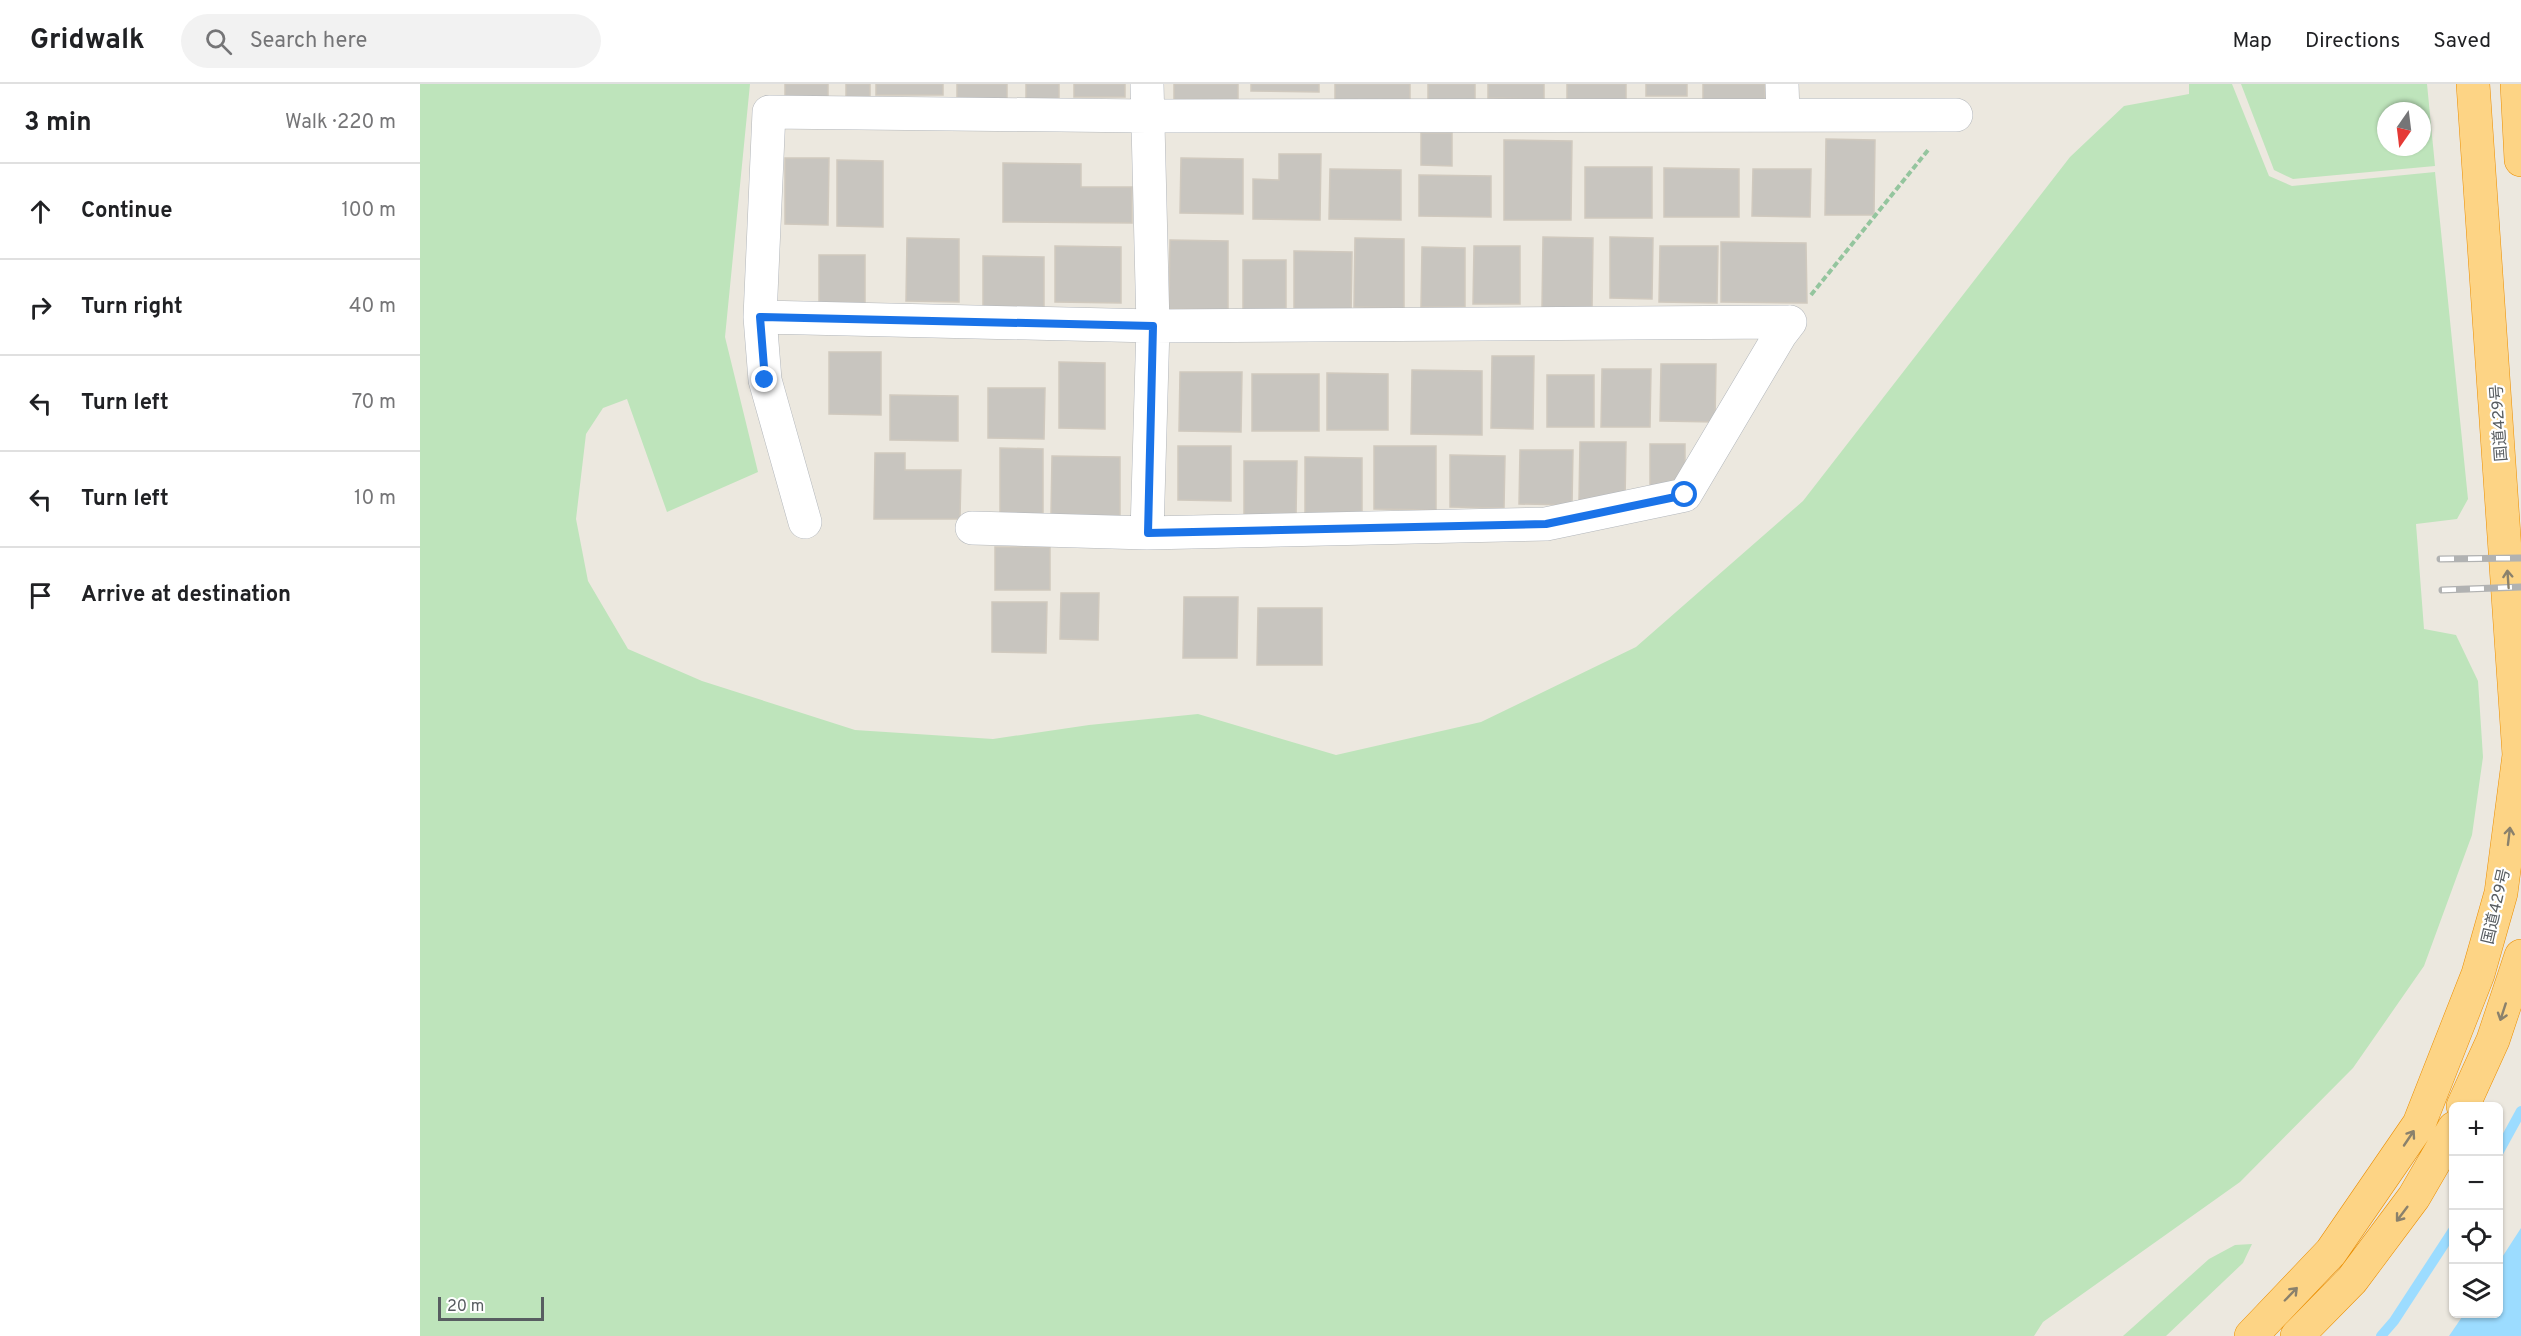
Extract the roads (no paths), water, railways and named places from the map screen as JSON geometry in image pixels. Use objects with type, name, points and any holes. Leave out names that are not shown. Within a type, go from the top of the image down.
[{"type":"highway","name":"国道429号","points":[[2251,1336],[2331,1252],[2419,1124],[2478,974],[2501,892],[2519,755],[2474,84]]},
{"type":"highway","points":[[2517,84],[2521,160]]},
{"type":"highway","points":[[2465,1102],[2493,1040],[2521,956]]},
{"type":"highway","points":[[2297,1336],[2352,1280],[2414,1197],[2449,1137]]},
{"type":"street","points":[[1147,84],[1153,326],[1148,533]]},
{"type":"street","points":[[805,522],[765,380],[760,317],[769,112],[1147,116],[1783,99],[1956,115]]},
{"type":"street","points":[[760,317],[1153,326],[1790,322],[1780,335],[1685,495],[1546,524],[1148,533],[972,528]]},
{"type":"water","points":[[2521,1228],[2521,1336],[2449,1336],[2461,1318],[2503,1318],[2503,1256]]},
{"type":"waterway","points":[[2503,1144],[2521,1111]]},
{"type":"waterway","points":[[2381,1336],[2394,1321],[2449,1237]]},
{"type":"railway","points":[[2440,559],[2521,558]]},
{"type":"railway","points":[[2442,590],[2521,587]]}]
